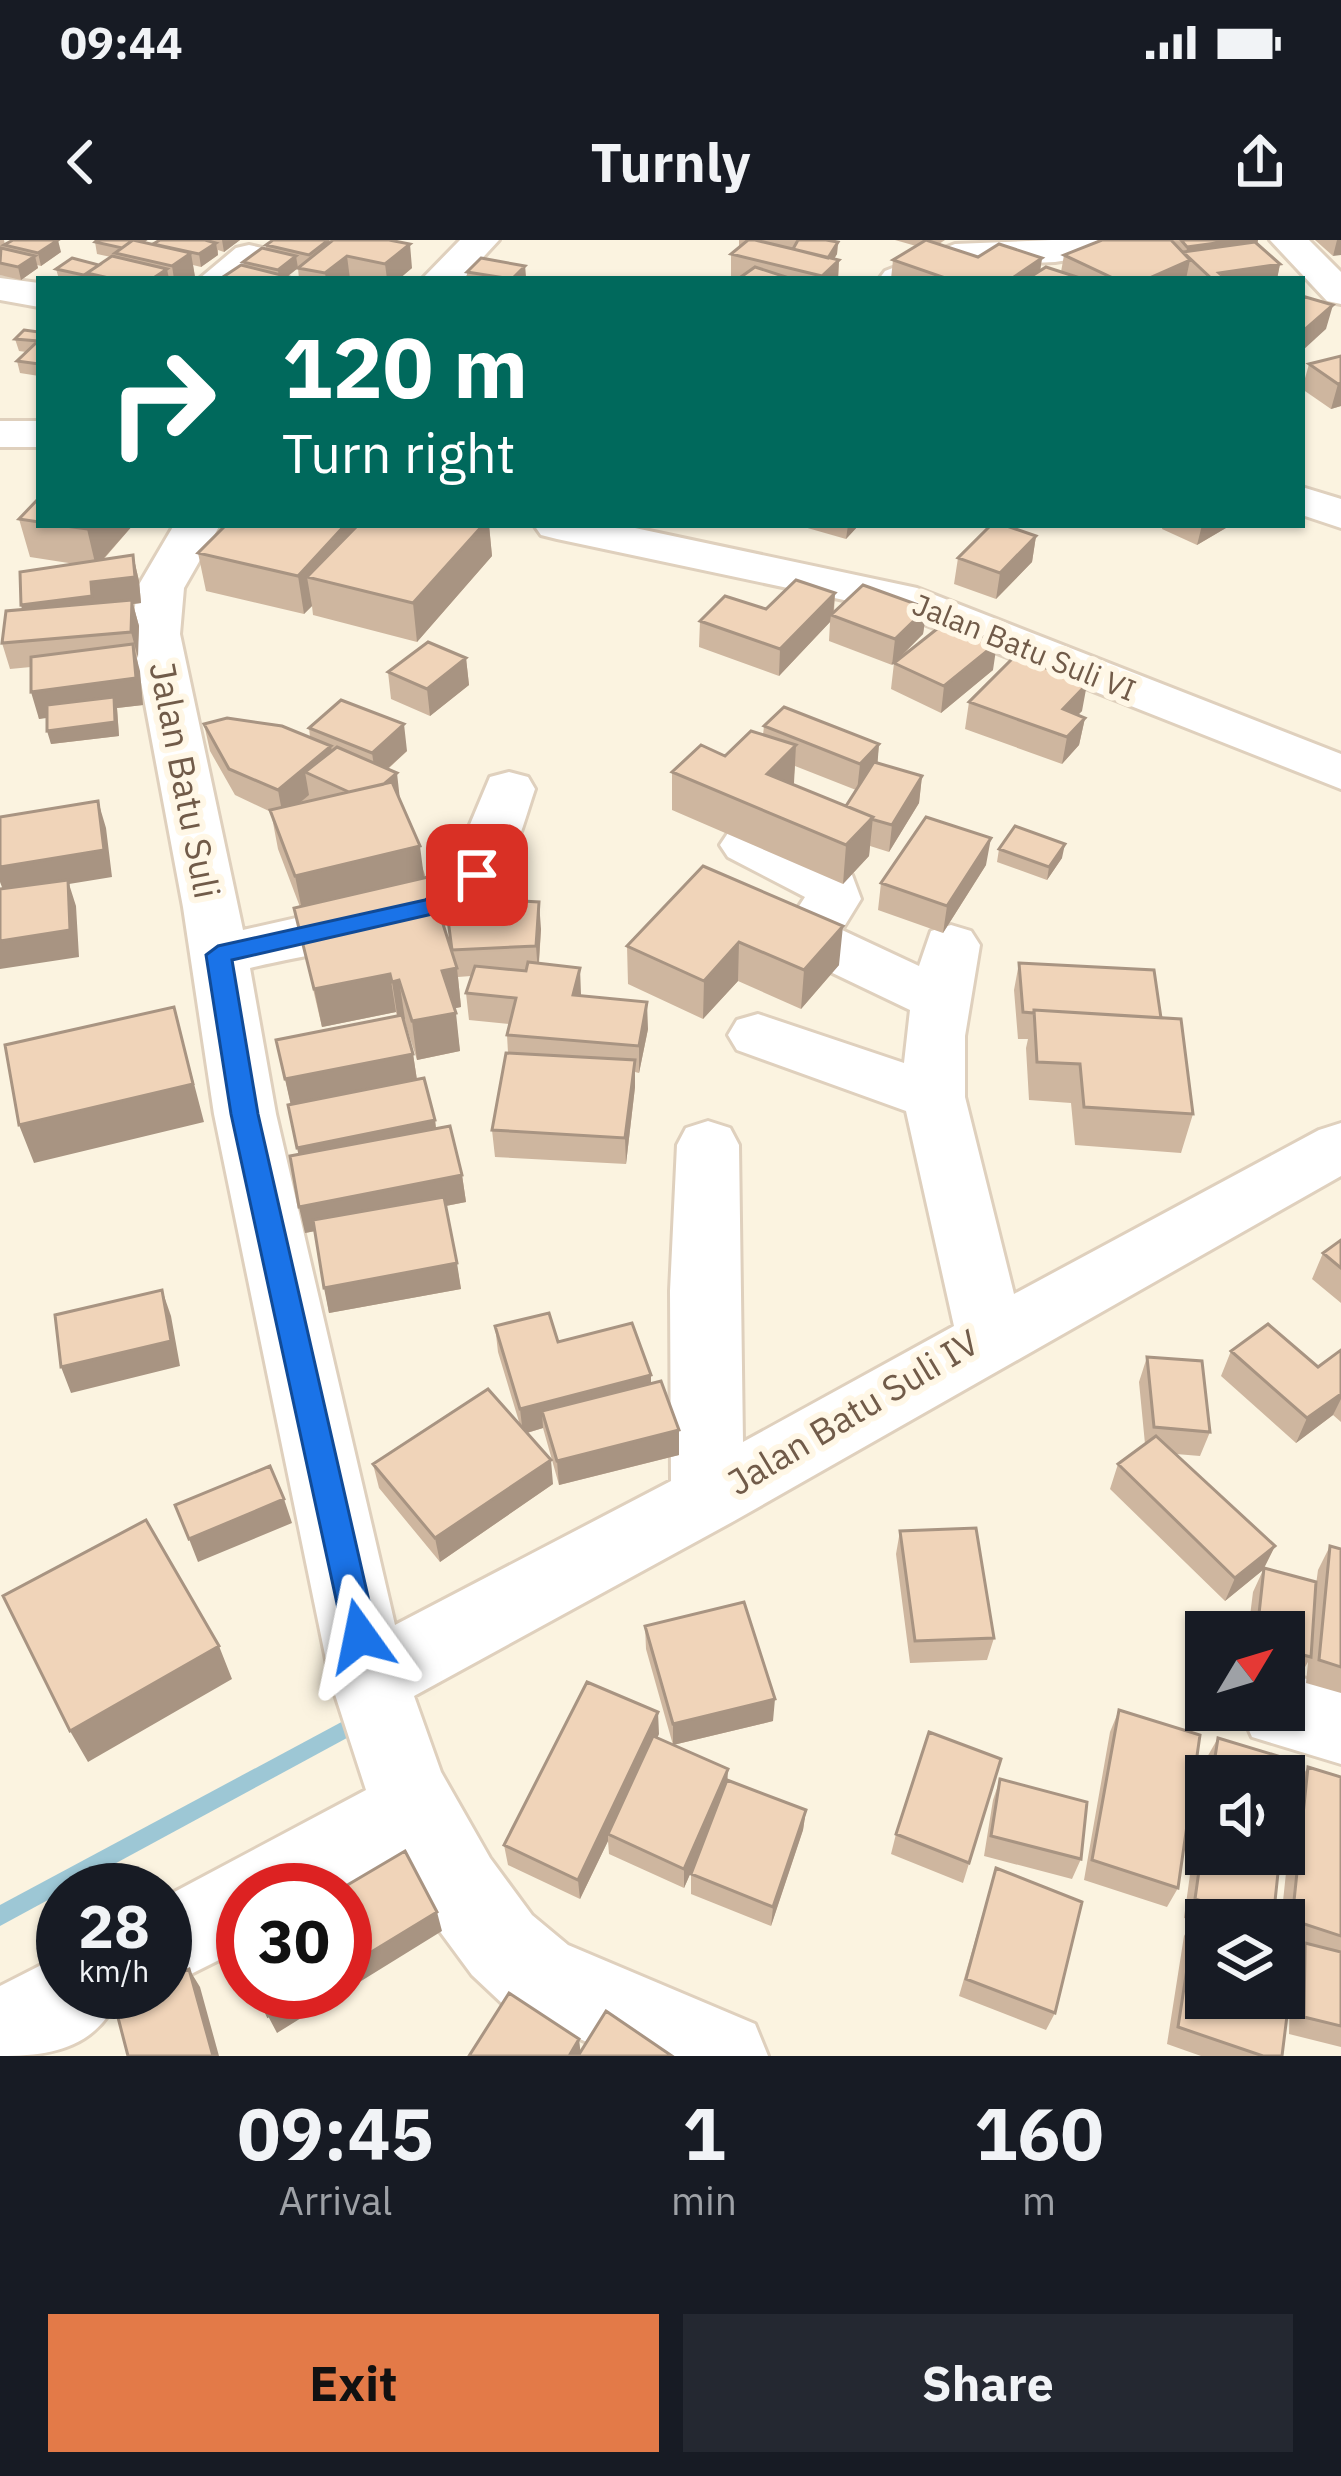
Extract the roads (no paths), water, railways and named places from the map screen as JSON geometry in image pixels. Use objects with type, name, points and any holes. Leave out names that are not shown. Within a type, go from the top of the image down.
[{"type":"street","points":[[444,276],[481,240]]},
{"type":"street","points":[[992,240],[1033,254]]},
{"type":"street","points":[[906,276],[956,256],[1033,254],[1130,240]]},
{"type":"street","points":[[1288,240],[1341,292]]},
{"type":"street","points":[[222,276],[249,256]]},
{"type":"street","points":[[0,289],[36,295]]},
{"type":"street","points":[[1305,502],[1338,526]]},
{"type":"street","name":"Jalan Batu Suli","points":[[195,528],[160,582],[154,605],[244,1114],[372,1686],[411,1800]]},
{"type":"street","name":"Jalan Batu Suli VI","points":[[571,528],[900,598],[1341,773]]},
{"type":"street","points":[[218,955],[432,907],[460,893],[477,875],[509,789]]},
{"type":"street","name":"Jalan Batu Suli IV","points":[[372,1686],[991,1339],[934,1096],[934,1036],[946,973],[817,943],[812,928],[833,899],[832,888],[747,845]]},
{"type":"street","points":[[758,1035],[934,1096]]},
{"type":"street","points":[[708,1145],[704,1291],[708,1498]]},
{"type":"street","points":[[991,1339],[1341,1147]]},
{"type":"street","points":[[1305,1717],[1341,1726]]},
{"type":"street","points":[[309,1863],[411,1800],[488,1926],[537,1976],[723,2056]]},
{"type":"street","points":[[0,2034],[36,2014]]},
{"type":"waterway","points":[[0,1916],[362,1720]]}]
